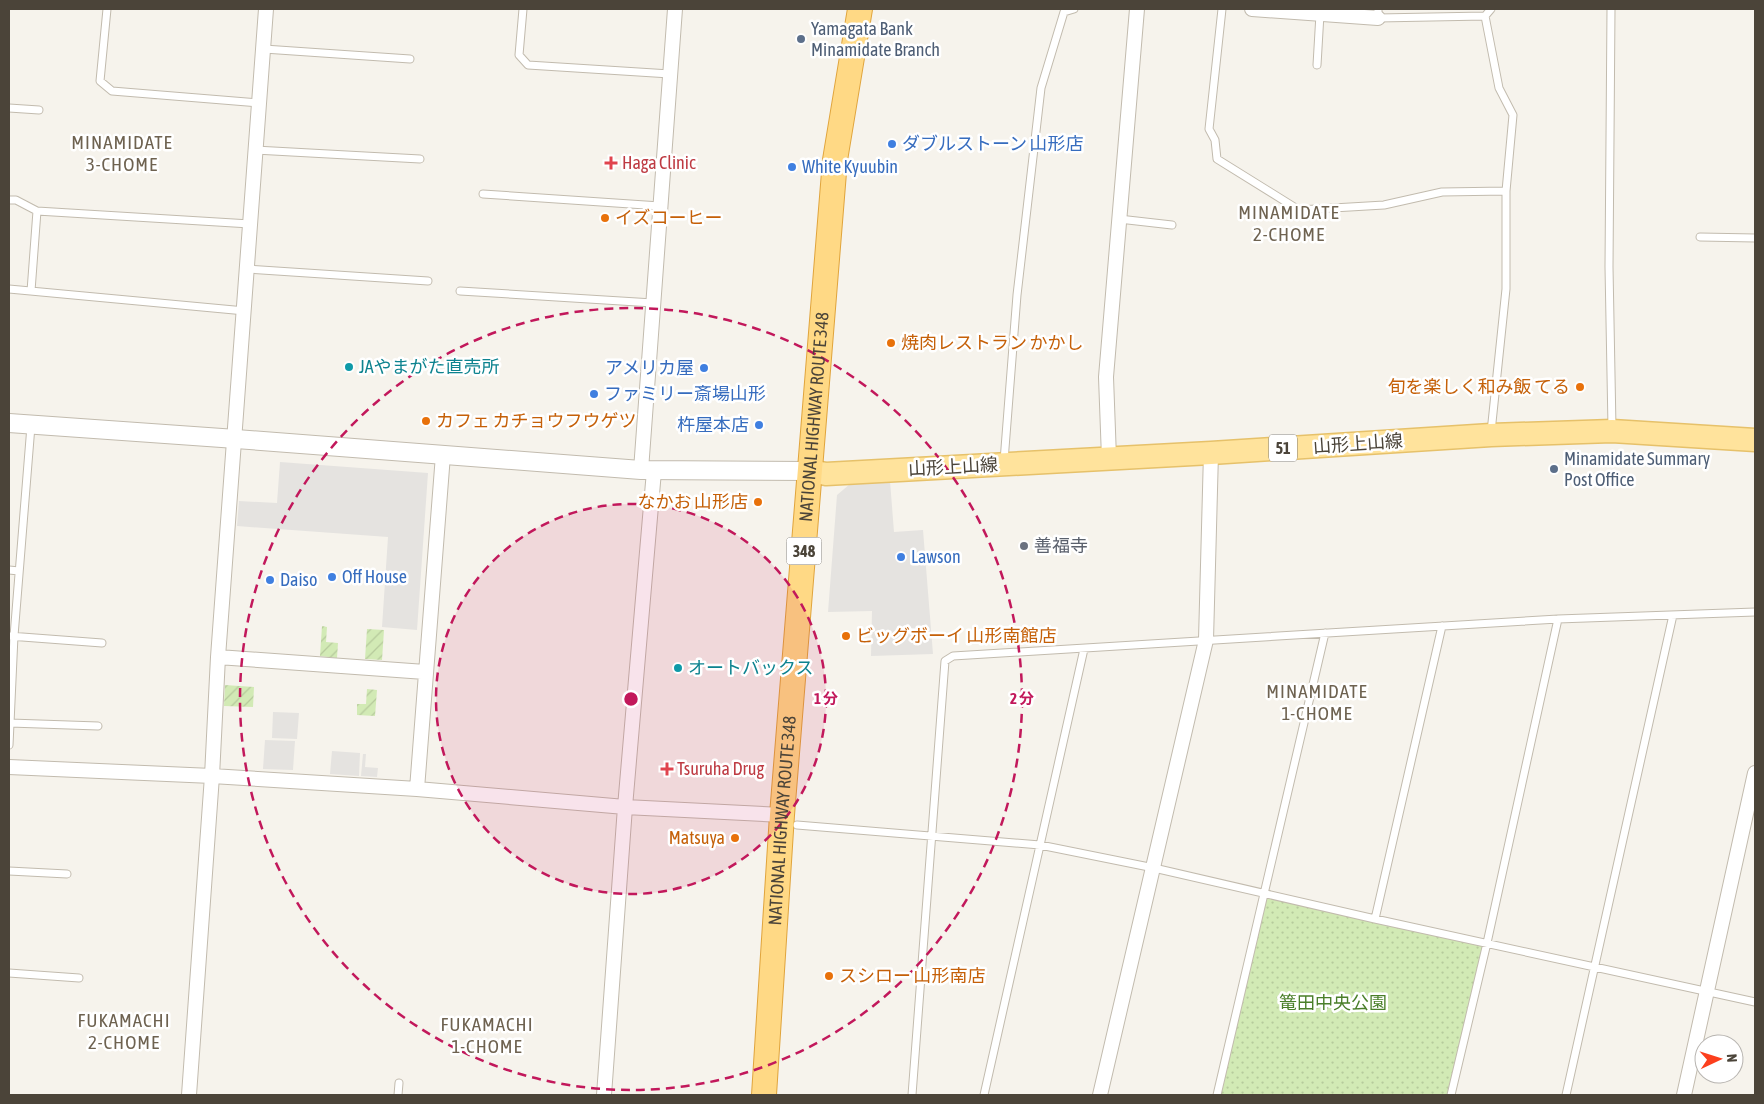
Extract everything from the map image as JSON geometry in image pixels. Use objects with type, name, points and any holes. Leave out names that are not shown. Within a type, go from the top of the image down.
[{"type":"highway","name":"NATIONAL HIGHWAY ROUTE 348","points":[[818,472],[835,160],[860,9]]},
{"type":"highway","name":"NATIONAL HIGHWAY ROUTE 348","points":[[764,1095],[818,472],[849,162],[872,9]]},
{"type":"highway","name":"NATIONAL HIGHWAY ROUTE 348","points":[[778,1095],[789,820]]},
{"type":"main road","name":"山形上山線","points":[[818,472],[1004,465],[1491,435],[1612,431],[1755,440]]},
{"type":"street","points":[[189,1095],[212,776],[218,657],[236,439],[266,9]]},
{"type":"street","points":[[604,1095],[648,470],[652,303],[675,9]]},
{"type":"street","points":[[1110,458],[1106,377],[1137,9]]},
{"type":"street","points":[[1252,9],[1320,14],[1378,13]]},
{"type":"street","points":[[9,423],[648,470],[818,472]]},
{"type":"street","points":[[1100,1095],[1206,640],[1211,453]]},
{"type":"street","points":[[417,789],[443,455]]},
{"type":"street","points":[[218,657],[425,672]]},
{"type":"street","points":[[9,767],[212,776],[417,789],[789,820]]},
{"type":"street","points":[[1684,1095],[1755,773]]},
{"type":"lane","points":[[107,9],[100,81],[112,91],[259,103]]},
{"type":"lane","points":[[523,9],[519,55],[528,65],[670,74]]},
{"type":"lane","points":[[1004,465],[1017,295],[1041,88],[1064,12],[1074,9]]},
{"type":"lane","points":[[1222,9],[1209,129],[1216,140],[1217,159],[1299,210],[1384,204],[1442,192],[1506,192]]},
{"type":"lane","points":[[1485,16],[1491,9]]},
{"type":"lane","points":[[1611,9],[1609,266],[1612,431]]},
{"type":"lane","points":[[1378,13],[1485,16]]},
{"type":"lane","points":[[1317,65],[1320,14]]},
{"type":"lane","points":[[1485,16],[1499,88],[1513,115],[1506,192],[1506,289],[1491,435]]},
{"type":"lane","points":[[264,49],[410,59]]},
{"type":"lane","points":[[9,108],[39,110]]},
{"type":"lane","points":[[255,150],[420,159]]},
{"type":"lane","points":[[482,194],[660,206]]},
{"type":"lane","points":[[9,200],[16,200],[37,211],[250,224]]},
{"type":"lane","points":[[31,291],[37,211]]},
{"type":"lane","points":[[1119,219],[1172,225]]},
{"type":"lane","points":[[1700,238],[1755,238]]},
{"type":"lane","points":[[247,269],[428,282]]},
{"type":"lane","points":[[9,290],[245,311]]},
{"type":"lane","points":[[460,291],[652,303]]},
{"type":"lane","points":[[9,744],[12,636],[31,424]]},
{"type":"lane","points":[[9,570],[19,571]]},
{"type":"lane","points":[[912,1095],[945,661],[953,656],[1558,619],[1755,612]]},
{"type":"lane","points":[[1566,1095],[1674,615]]},
{"type":"lane","points":[[1451,1095],[1487,943],[1558,619]]},
{"type":"lane","points":[[1375,919],[1442,626]]},
{"type":"lane","points":[[1217,1095],[1325,633]]},
{"type":"lane","points":[[12,636],[102,643]]},
{"type":"lane","points":[[984,1095],[1084,649]]},
{"type":"lane","points":[[10,723],[98,726]]},
{"type":"lane","points":[[789,820],[931,836],[1040,844],[1755,1002]]},
{"type":"lane","points":[[9,871],[67,874]]},
{"type":"lane","points":[[9,973],[79,978]]},
{"type":"lane","points":[[398,1095],[399,1083]]},
{"type":"green space","points":[[322,626],[327,627],[326,642],[338,643],[337,658],[320,656]]},
{"type":"green space","points":[[367,629],[384,630],[382,660],[365,659]]},
{"type":"green space","points":[[225,685],[254,687],[253,707],[224,706]]},
{"type":"green space","points":[[367,689],[377,690],[375,716],[357,715],[357,704],[366,704]]},
{"type":"green space","name":"篭田中央公園","points":[[1264,894],[1487,943],[1451,1095],[1217,1095]]},
{"type":"shaded area","points":[[280,462],[428,473],[417,630],[382,627],[388,537],[237,526],[239,501],[277,503]]},
{"type":"shaded area","points":[[890,481],[894,532],[923,530],[933,654],[871,656],[872,611],[828,612],[837,495],[850,484]]},
{"type":"shaded area","points":[[273,712],[299,713],[297,739],[272,738]]},
{"type":"shaded area","points":[[265,740],[295,741],[293,770],[263,769]]},
{"type":"shaded area","points":[[332,751],[360,753],[359,776],[330,774]]},
{"type":"shaded area","points":[[363,754],[366,754],[365,767],[378,768],[377,777],[361,776]]},
{"type":"place","name":"Yamagata Bank Minamidate Branch","points":[[801,39]]},
{"type":"place","name":"ダブルストーン 山形店","points":[[892,144]]},
{"type":"place","name":"Haga Clinic","points":[[611,163]]},
{"type":"place","name":"White Kyuubin","points":[[792,167]]},
{"type":"place","name":"イズコーヒー","points":[[605,218]]},
{"type":"place","name":"焼肉レストラン かかし","points":[[891,343]]},
{"type":"place","name":"JAやまがた直売所","points":[[349,367]]},
{"type":"place","name":"アメリカ屋","points":[[704,368]]},
{"type":"place","name":"旬を楽しく和み飯 てる","points":[[1580,387]]},
{"type":"place","name":"ファミリー斎場山形","points":[[594,394]]},
{"type":"place","name":"カフェ カチョウフウゲツ","points":[[426,421]]},
{"type":"place","name":"杵屋本店","points":[[759,425]]},
{"type":"place","name":"Minamidate Summary Post Office","points":[[1554,469]]},
{"type":"place","name":"なかお 山形店","points":[[758,502]]},
{"type":"place","name":"善福寺","points":[[1024,546]]},
{"type":"place","name":"Lawson","points":[[901,557]]},
{"type":"place","name":"Off House","points":[[332,577]]},
{"type":"place","name":"Daiso","points":[[270,580]]},
{"type":"place","name":"ビッグボーイ 山形南館店","points":[[846,636]]},
{"type":"place","name":"オートバックス","points":[[678,668]]},
{"type":"place","name":"Tsuruha Drug","points":[[667,769]]},
{"type":"place","name":"Matsuya","points":[[735,838]]},
{"type":"place","name":"スシロー 山形南店","points":[[829,976]]},
{"type":"district","name":"MINAMIDATE 3-CHOME","points":[[122,153]]},
{"type":"district","name":"MINAMIDATE 2-CHOME","points":[[1289,223]]},
{"type":"district","name":"MINAMIDATE 1-CHOME","points":[[1317,702]]},
{"type":"district","name":"FUKAMACHI 2-CHOME","points":[[124,1031]]},
{"type":"district","name":"FUKAMACHI 1-CHOME","points":[[487,1035]]}]
